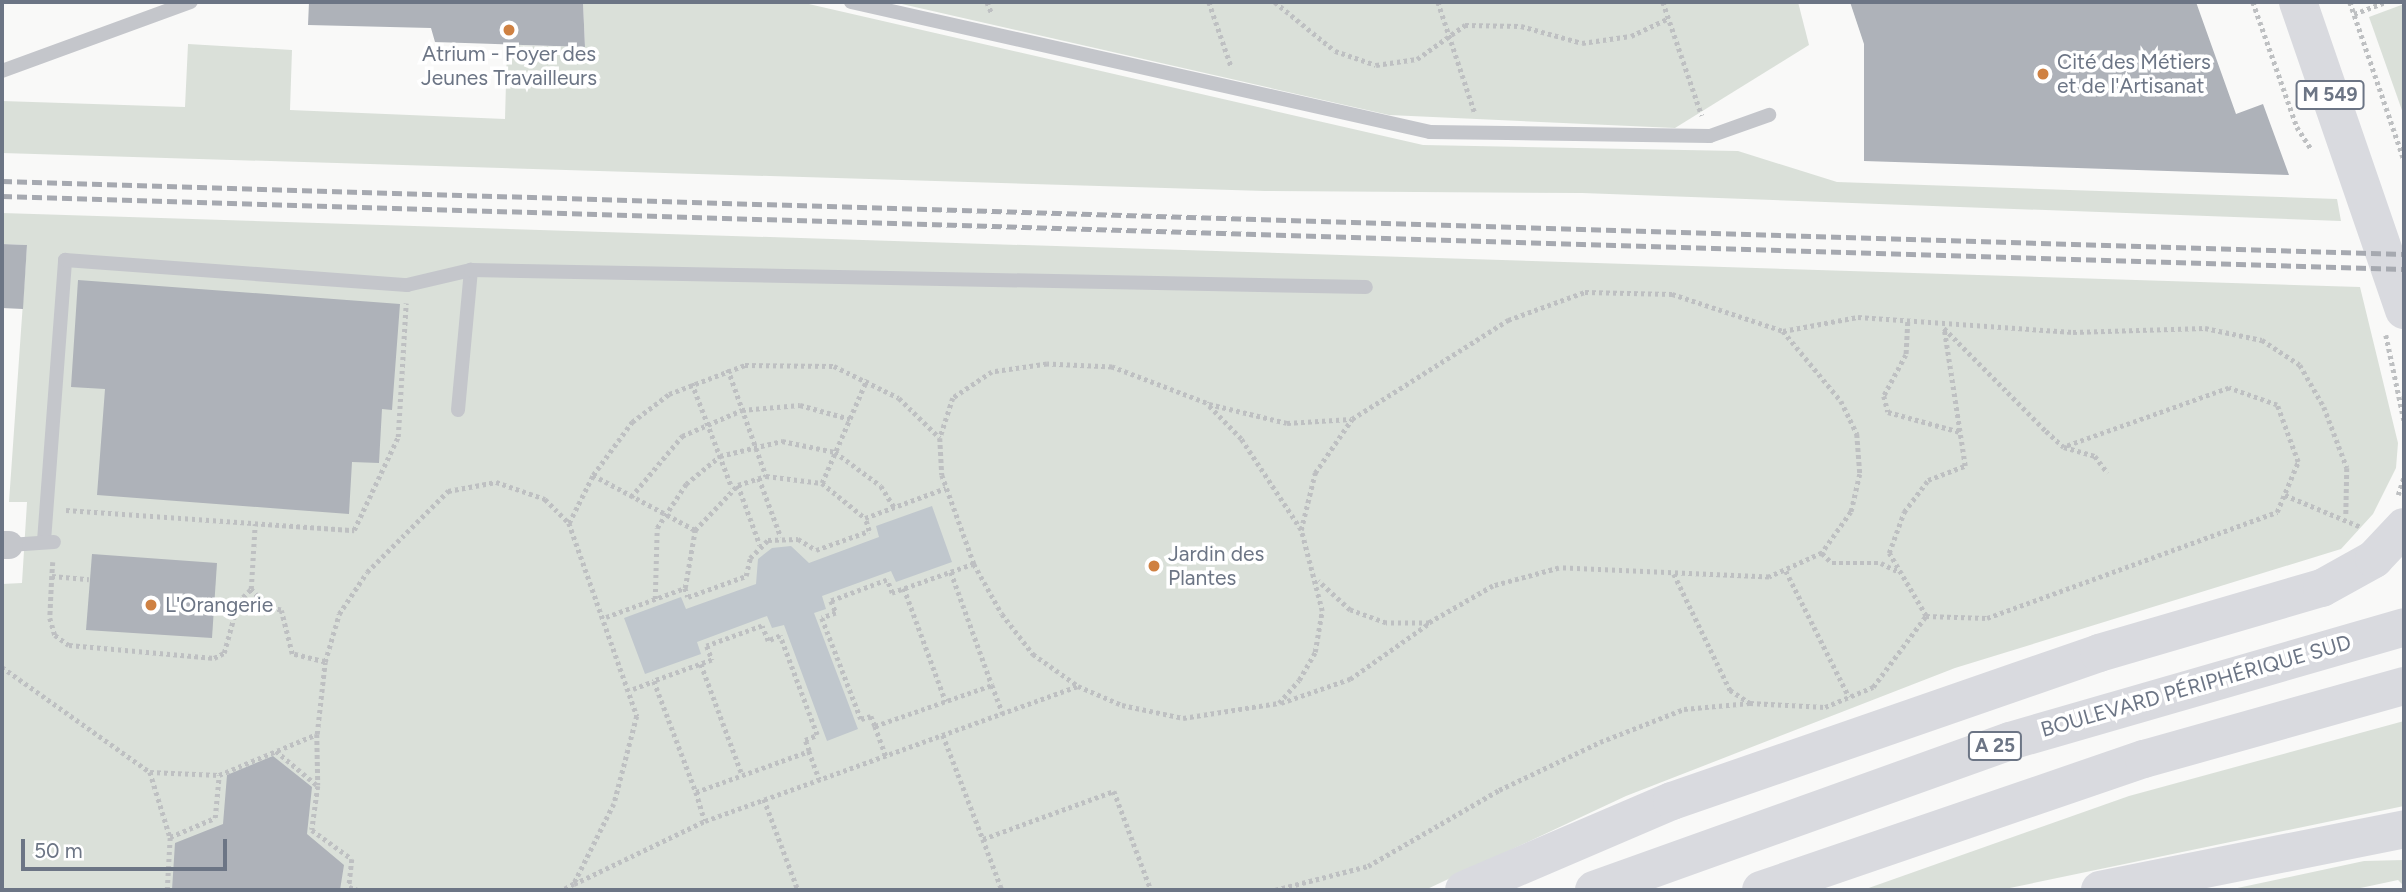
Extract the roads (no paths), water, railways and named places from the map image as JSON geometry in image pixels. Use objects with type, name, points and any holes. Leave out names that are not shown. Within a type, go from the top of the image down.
[{"type":"main road","name":"M 549","points":[[2298,2],[2383,175],[2394,319]]},
{"type":"main road","name":"M 549","points":[[2340,8],[2383,175],[2404,241]]},
{"type":"main road","points":[[2322,588],[2374,559],[2404,527]]},
{"type":"main road","points":[[1464,890],[1574,838],[1697,792],[2099,653],[2404,562]]},
{"type":"main road","name":"BOULEVARD PÉRIPHÉRIQUE SUD","points":[[1594,890],[2010,741],[2404,627]]},
{"type":"main road","points":[[1761,890],[2070,782],[2404,686]]},
{"type":"main road","points":[[2110,888],[2404,829]]},
{"type":"main road","points":[[2110,888],[2404,845]]},
{"type":"lane","points":[[2,71],[191,2]]},
{"type":"lane","points":[[851,2],[1240,94],[1430,132],[1710,136],[1769,115]]},
{"type":"lane","points":[[5,545],[49,542],[65,260],[407,285],[471,270],[1366,287]]},
{"type":"lane","points":[[458,410],[471,270]]},
{"type":"railway","points":[[2,181],[2404,254]]},
{"type":"railway","points":[[2,196],[2404,269]]},
{"type":"place","name":"Atrium - Foyer des Jeunes Travailleurs","points":[[509,30]]},
{"type":"place","name":"Cité des Métiers et de l'Artisanat","points":[[2043,74]]},
{"type":"place","name":"Jardin des Plantes","points":[[1154,566]]},
{"type":"place","name":"L'Orangerie","points":[[151,605]]}]
